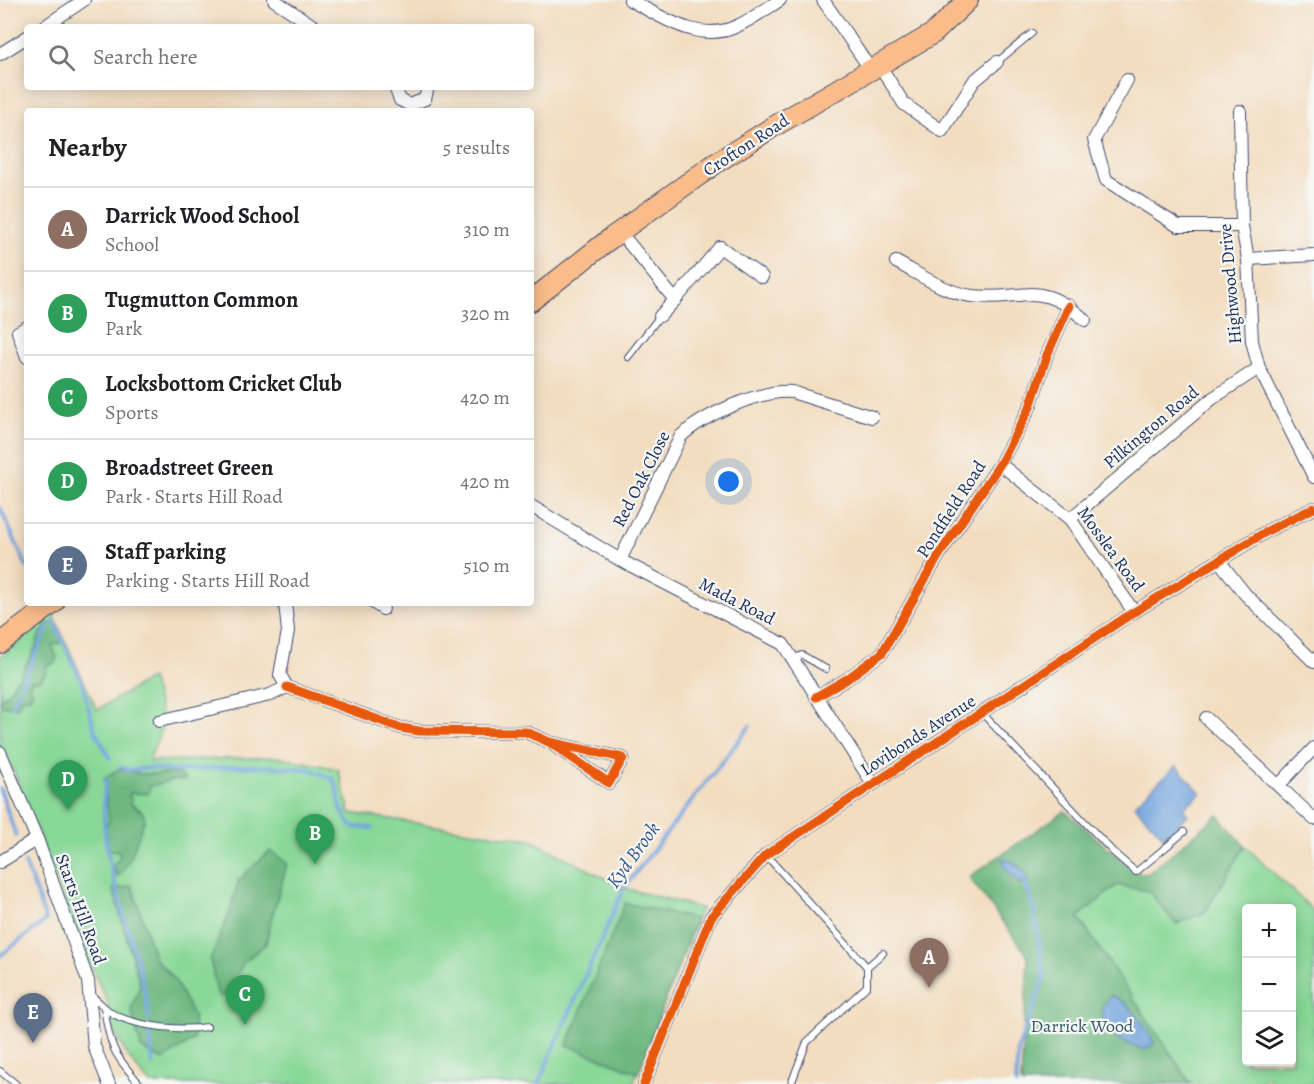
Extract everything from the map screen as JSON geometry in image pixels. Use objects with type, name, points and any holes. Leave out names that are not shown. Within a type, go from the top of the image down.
[{"type":"main road","name":"Crofton Road","points":[[534,299],[620,232],[773,127],[933,33],[968,0]]},
{"type":"main road","points":[[0,643],[50,606]]},
{"type":"street","points":[[48,24],[84,0]]},
{"type":"street","points":[[274,0],[310,24]]},
{"type":"street","points":[[630,0],[680,27],[699,32],[719,32],[735,27],[780,0]]},
{"type":"street","points":[[823,0],[904,104],[942,131],[974,81],[997,62]]},
{"type":"street","points":[[0,54],[24,39]]},
{"type":"street","points":[[1127,80],[1094,140],[1106,180],[1178,226],[1242,226]]},
{"type":"street","points":[[396,90],[400,100],[410,105],[425,99],[427,90]]},
{"type":"street","name":"Highwood Drive","points":[[1240,111],[1242,226],[1248,259],[1252,341],[1259,368],[1314,477]]},
{"type":"street","points":[[620,232],[675,300]]},
{"type":"street","points":[[660,316],[720,247],[762,277]]},
{"type":"street","points":[[1248,259],[1314,255]]},
{"type":"street","points":[[896,262],[933,282],[970,296],[1028,294],[1050,296],[1069,306],[1085,320]]},
{"type":"street","name":"Pondfield Road","points":[[816,697],[847,679],[882,653],[939,555],[1000,464],[1030,407],[1047,355],[1069,306]]},
{"type":"street","points":[[24,329],[18,332],[24,349]]},
{"type":"street","name":"Pilkington Road","points":[[1070,519],[1213,398],[1259,368]]},
{"type":"street","name":"Red Oak Close","points":[[620,560],[681,436],[695,424],[764,394],[778,391],[792,392],[872,417]]},
{"type":"street","name":"Mosslea Road","points":[[1000,464],[1070,519],[1134,612]]},
{"type":"street","name":"Mada Road","points":[[534,508],[620,560],[783,644],[873,784]]},
{"type":"street","name":"Lovibonds Avenue","points":[[644,1084],[711,917],[766,855],[1134,612],[1220,562],[1269,530],[1314,508]]},
{"type":"street","points":[[1220,562],[1245,594],[1314,662]]},
{"type":"street","points":[[285,606],[288,631],[280,675],[287,687],[401,728],[418,731],[526,732],[549,742],[609,783],[623,758],[549,742]]},
{"type":"street","points":[[159,721],[270,694],[287,687]]},
{"type":"street","points":[[1206,718],[1314,819]]},
{"type":"street","points":[[1279,785],[1314,748]]},
{"type":"street","name":"Starts Hill Road","points":[[0,752],[37,839],[77,949],[91,995],[94,1046],[109,1084]]},
{"type":"street","points":[[0,862],[37,839]]},
{"type":"lane","points":[[997,62],[1032,33]]},
{"type":"lane","points":[[628,357],[660,316]]},
{"type":"lane","points":[[793,660],[802,655],[826,669]]},
{"type":"lane","points":[[982,713],[1113,853],[1136,872],[1184,832]]},
{"type":"lane","points":[[766,855],[867,967],[867,986],[807,1042],[791,1084]]},
{"type":"lane","points":[[867,967],[883,953]]},
{"type":"lane","points":[[91,995],[116,1016],[133,1021],[183,1028],[207,1027]]},
{"type":"lane","points":[[104,1007],[108,1035],[117,1059],[140,1084]]},
{"type":"lane","points":[[0,1071],[13,1083]]},
{"type":"green space","points":[[53,614],[97,710],[151,678],[164,723],[149,761],[278,757],[338,769],[350,813],[531,840],[624,888],[701,908],[633,1084],[150,1084],[129,1058],[114,1032],[108,1003],[87,959],[12,767],[0,773],[0,657]]},
{"type":"green space","points":[[43,624],[57,625],[63,638],[60,643],[52,645],[57,657],[55,663],[46,666],[47,671],[41,680],[31,681],[29,688],[33,692],[30,697],[23,697],[17,707],[1,705],[0,700],[18,679],[30,659],[39,634],[45,629]]},
{"type":"green space","points":[[119,769],[142,774],[179,774],[186,780],[174,780],[150,786],[148,794],[130,793],[131,804],[142,811],[145,819],[131,857],[118,876],[112,867],[120,857],[118,851],[106,849],[104,828],[109,821],[104,778]]},
{"type":"green space","name":"Darrick Wood","points":[[1065,811],[1136,872],[1147,874],[1218,815],[1245,846],[1205,912],[1176,924],[1149,891],[1117,885],[1078,917],[1191,1084],[1021,1084],[1028,956],[969,877]]},
{"type":"green space","points":[[1245,846],[1314,911],[1314,1084],[1275,1084],[1268,1078],[1250,1084],[1191,1084],[1078,917],[1117,885],[1149,891],[1176,924],[1205,912]]},
{"type":"green space","points":[[270,851],[287,863],[266,944],[244,962],[237,975],[243,994],[218,996],[210,960],[229,914],[239,880]]},
{"type":"green space","points":[[132,886],[155,959],[174,979],[193,1015],[194,1039],[163,1060],[141,1048],[131,1010],[140,985],[113,889]]},
{"type":"green space","points":[[625,903],[696,919],[638,1073],[567,1045]]},
{"type":"water","points":[[1176,766],[1201,793],[1183,809],[1188,815],[1164,837],[1134,805]]},
{"type":"water","points":[[1002,859],[1019,867],[1026,875],[1029,884],[1021,884],[1005,868]]},
{"type":"water","points":[[1111,995],[1137,1015],[1154,1043],[1144,1050],[1118,1039],[1104,1025],[1102,1008]]},
{"type":"waterway","points":[[0,508],[24,560]]},
{"type":"waterway","points":[[54,622],[81,680],[95,731],[110,758]]},
{"type":"waterway","points":[[12,706],[48,627]]},
{"type":"waterway","name":"Kyd Brook","points":[[538,1084],[624,888],[750,726]]},
{"type":"waterway","points":[[121,767],[128,770],[150,768],[174,771],[247,766],[308,769],[332,778],[336,785],[342,812],[352,827],[372,828]]},
{"type":"waterway","points":[[106,780],[104,811],[106,841],[119,900],[137,959],[149,1019]]},
{"type":"waterway","points":[[0,789],[16,836]]},
{"type":"waterway","points":[[0,956],[46,920],[25,863]]},
{"type":"waterway","points":[[1016,1084],[1018,1049],[1044,979],[1034,909],[1025,883]]},
{"type":"waterway","points":[[149,1027],[153,1065]]},
{"type":"cycle path","points":[[816,697],[847,679],[882,653],[939,555],[1000,464],[1030,407],[1047,355],[1069,306]]},
{"type":"cycle path","points":[[644,1084],[711,917],[766,855],[1134,612],[1269,530],[1314,508]]},
{"type":"cycle path","points":[[287,687],[401,728],[419,731],[526,732],[549,742],[623,758],[609,783],[549,742]]},
{"type":"place","name":"Broadstreet Green","points":[[68,810]]},
{"type":"place","name":"Tugmutton Common","points":[[315,864]]},
{"type":"place","name":"Darrick Wood School","points":[[929,988]]},
{"type":"place","name":"Locksbottom Cricket Club","points":[[245,1025]]},
{"type":"place","name":"Staff parking","points":[[33,1043]]}]
